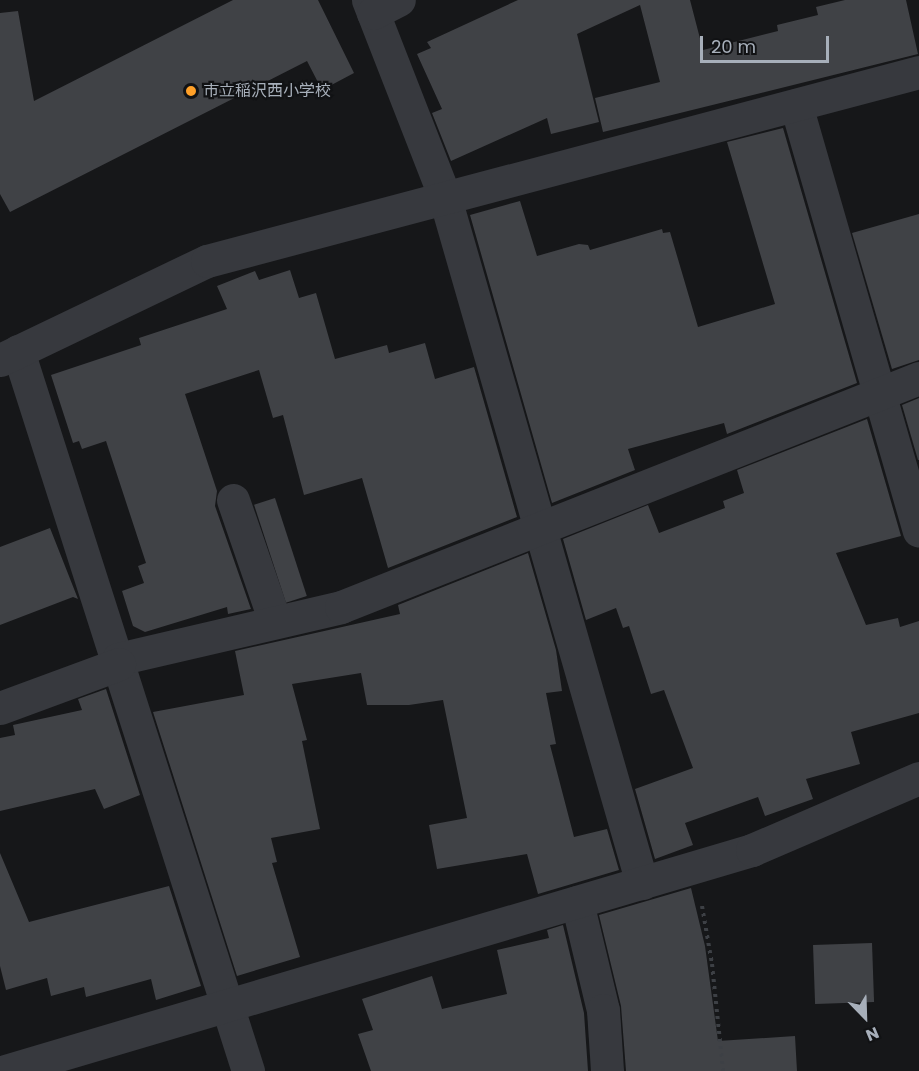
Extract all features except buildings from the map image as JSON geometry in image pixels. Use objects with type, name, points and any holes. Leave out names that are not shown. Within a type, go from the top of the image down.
[{"type":"street","points":[[380,4],[445,198],[642,883]]},
{"type":"street","points":[[248,1071],[229,1004],[118,661],[9,356],[207,261],[919,72]]},
{"type":"street","points":[[796,105],[919,531]]},
{"type":"street","points":[[0,708],[118,661],[341,607],[541,531],[919,378]]},
{"type":"street","points":[[233,500],[274,622]]},
{"type":"street","points":[[5,1071],[752,850],[919,778]]},
{"type":"street","points":[[577,902],[603,1010],[607,1071]]},
{"type":"path","points":[[694,867],[712,964],[723,1071]]},
{"type":"place","name":"市立稲沢西小学校","points":[[191,91]]}]
